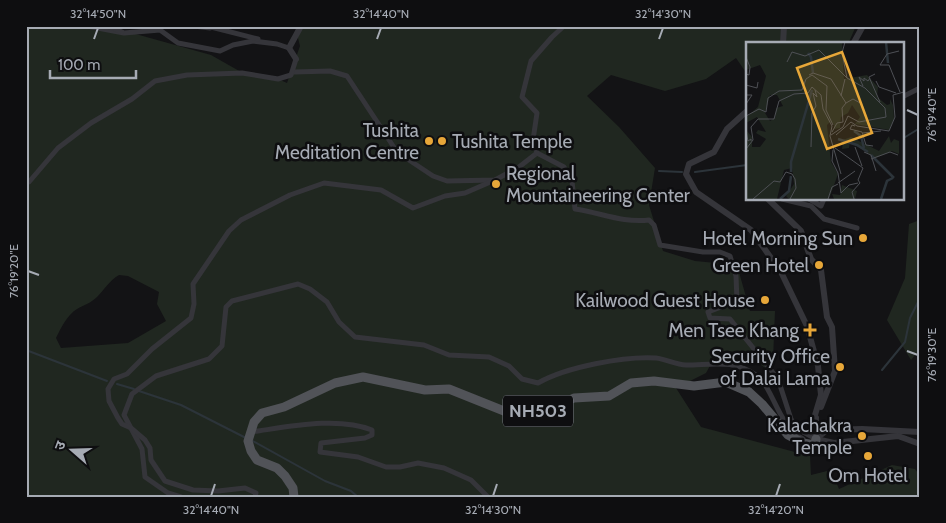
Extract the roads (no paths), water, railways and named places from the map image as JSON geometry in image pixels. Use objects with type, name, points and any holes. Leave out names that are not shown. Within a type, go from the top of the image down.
[{"type":"main road","name":"NH503","points":[[250,436],[254,422],[262,413],[284,406],[335,383],[362,377],[424,390],[449,389],[504,410],[522,413],[546,411],[574,398],[609,396],[631,383],[654,380],[694,386],[726,382],[749,392],[762,404],[788,435],[810,446],[815,446],[816,439]]},
{"type":"main road","points":[[250,436],[251,451],[257,460],[277,468],[285,476],[293,488],[294,497]]},
{"type":"street","points":[[87,26],[124,33],[160,30],[178,43],[220,52],[233,46],[253,41],[278,44]]},
{"type":"street","points":[[108,26],[124,33]]},
{"type":"street","points":[[26,182],[29,182],[58,148],[91,123],[132,99],[155,81],[187,75],[242,73],[278,79],[291,76],[294,72],[296,59],[290,48],[209,27],[194,26]]},
{"type":"street","points":[[290,48],[301,26]]},
{"type":"street","points":[[564,26],[532,60],[522,97],[537,113],[533,140],[537,153],[564,168],[572,181],[575,209],[595,212],[630,222],[649,220],[654,225],[660,244],[703,252],[720,252],[730,256],[736,276],[737,301],[708,312],[710,318],[730,319],[778,379],[790,419],[796,428],[816,439],[834,443],[898,436],[920,444]]},
{"type":"street","points":[[783,42],[784,26]]},
{"type":"street","points":[[854,42],[863,26]]},
{"type":"street","points":[[294,72],[330,71],[347,76],[397,152],[433,176],[446,181],[495,180]]},
{"type":"street","points":[[904,96],[920,88]]},
{"type":"street","points":[[746,112],[726,129],[714,152],[689,164],[686,174],[696,192],[751,230],[782,272],[807,326],[818,366],[821,394],[815,415],[816,439]]},
{"type":"street","points":[[256,497],[256,493],[246,488],[218,491],[193,490],[165,481],[151,460],[150,448],[145,440],[131,428],[122,424],[109,402],[108,390],[114,379],[127,374],[152,349],[191,318],[194,304],[193,284],[229,231],[241,220],[290,194],[324,183],[381,190],[413,208],[445,196],[465,193],[495,180],[520,167],[537,153]]},
{"type":"street","points":[[769,200],[801,231],[811,259],[821,270],[827,317],[832,327],[835,371],[816,422]]},
{"type":"street","points":[[786,200],[811,206],[824,218],[856,228]]},
{"type":"street","points":[[811,200],[821,206],[824,200]]},
{"type":"street","points":[[181,497],[168,494],[145,477],[142,449],[124,415],[133,393],[156,376],[209,359],[222,346],[226,307],[232,300],[298,284],[310,289],[328,302],[339,322],[355,337],[424,346],[449,355],[489,357],[509,366],[522,378],[538,383],[556,373],[601,363],[657,358],[684,365],[729,364],[757,376],[778,412],[799,437],[814,442],[827,430],[862,429],[920,432]]},
{"type":"street","points":[[250,436],[325,423],[364,427],[372,430],[372,435],[365,438],[321,443],[320,452],[358,457],[386,467],[400,468],[418,463],[444,468],[471,480],[488,497]]},
{"type":"waterway","points":[[904,138],[920,128]]},
{"type":"waterway","points":[[695,172],[746,165]]},
{"type":"waterway","points":[[659,171],[682,172]]},
{"type":"waterway","points":[[882,370],[905,342],[910,318],[920,298]]},
{"type":"waterway","points":[[26,350],[107,381]]},
{"type":"waterway","points":[[117,384],[134,389]]},
{"type":"waterway","points":[[139,391],[181,405],[246,438]]},
{"type":"waterway","points":[[251,440],[325,481],[351,491],[358,497]]},
{"type":"place","name":"Tushita Meditation Centre","points":[[429,141]]},
{"type":"place","name":"Tushita Temple","points":[[442,141]]},
{"type":"place","name":"Regional Mountaineering Center","points":[[496,184]]},
{"type":"place","name":"Hotel Morning Sun","points":[[863,238]]},
{"type":"place","name":"Green Hotel","points":[[819,265]]},
{"type":"place","name":"Kailwood Guest House","points":[[765,300]]},
{"type":"place","name":"Men Tsee Khang","points":[[810,330]]},
{"type":"place","name":"Security Office of Dalai Lama","points":[[840,367]]},
{"type":"place","name":"Kalachakra Temple","points":[[862,436]]},
{"type":"place","name":"Om Hotel","points":[[868,456]]}]
